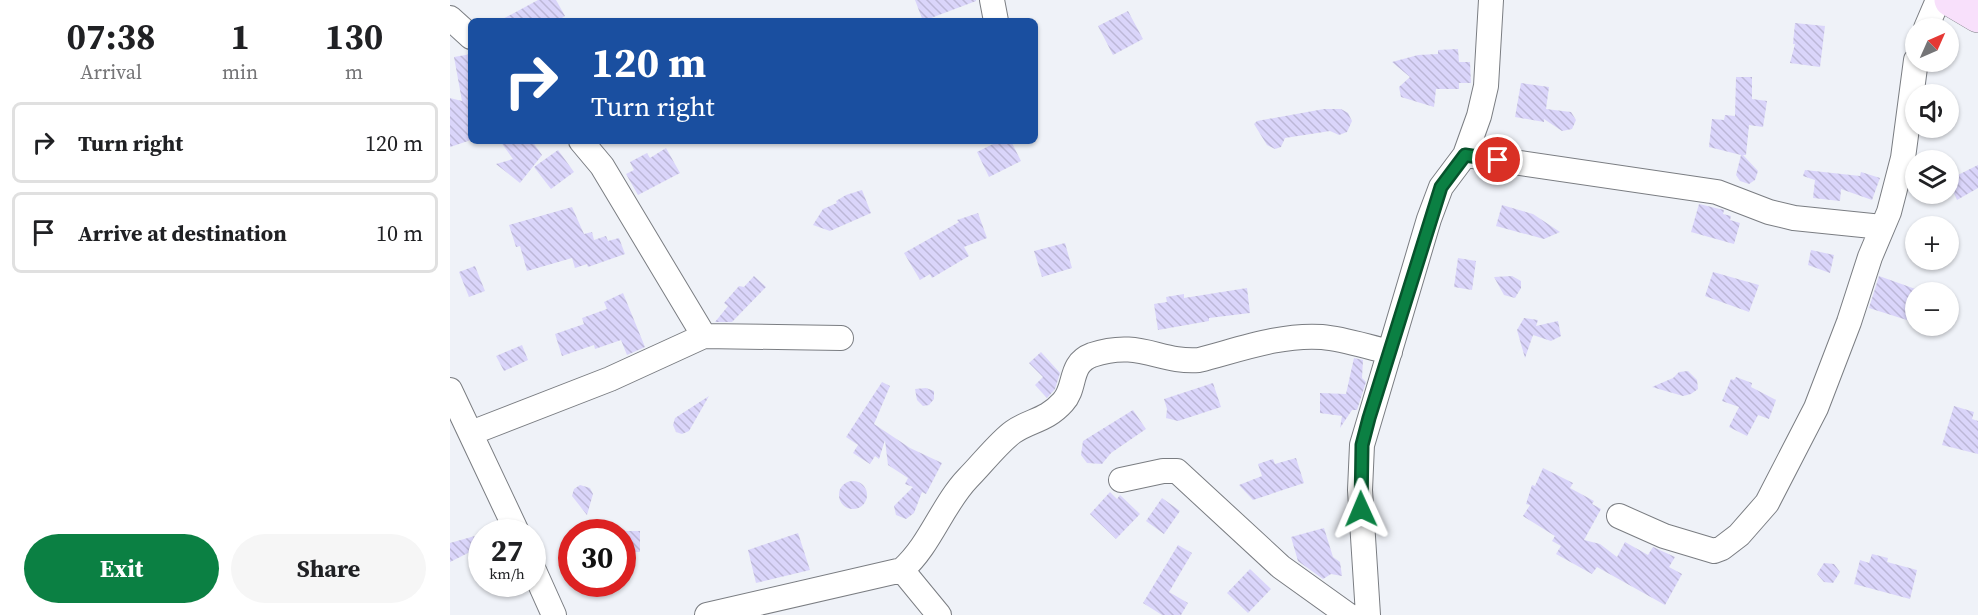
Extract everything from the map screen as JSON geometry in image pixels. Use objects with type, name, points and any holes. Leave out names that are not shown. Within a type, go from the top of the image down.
[{"type":"street","points":[[992,0],[995,18]]},
{"type":"street","points":[[1368,615],[1360,490],[1362,445],[1441,187],[1465,155],[1486,86],[1491,0]]},
{"type":"street","points":[[1930,18],[1938,0]]},
{"type":"street","points":[[1951,0],[1978,16]]},
{"type":"street","points":[[450,18],[468,34]]},
{"type":"street","points":[[1618,516],[1664,536],[1701,549],[1714,551],[1722,548],[1750,524],[1781,480],[1816,408],[1889,212],[1903,158],[1914,72]]},
{"type":"street","points":[[584,144],[602,166],[704,336]]},
{"type":"street","points":[[1465,155],[1717,192],[1769,212],[1794,218],[1882,227]]},
{"type":"street","points":[[471,433],[610,379],[704,336],[841,338]]},
{"type":"street","points":[[707,615],[902,570],[920,551],[966,480],[1015,431],[1042,420],[1064,401],[1070,392],[1075,369],[1083,360],[1093,355],[1123,348],[1139,348],[1186,361],[1280,339],[1320,337],[1390,352]]},
{"type":"street","points":[[450,390],[511,519]]},
{"type":"street","points":[[1121,480],[1163,471],[1177,471],[1281,567],[1348,615]]},
{"type":"street","points":[[902,570],[939,615]]},
{"type":"street","points":[[546,597],[554,615]]},
{"type":"building","points":[[538,0],[556,0],[565,16],[562,18],[505,18]]},
{"type":"building","points":[[915,0],[976,0],[931,18],[922,18]]},
{"type":"building","points":[[1128,11],[1143,39],[1113,55],[1098,26]]},
{"type":"building","points":[[1795,23],[1825,26],[1820,67],[1790,63],[1795,44],[1793,44]]},
{"type":"building","points":[[1458,49],[1459,62],[1470,62],[1471,83],[1459,83],[1459,89],[1436,89],[1434,107],[1401,97],[1399,87],[1410,77],[1392,62],[1418,55],[1438,54],[1438,50]]},
{"type":"building","points":[[468,55],[468,141],[450,147],[450,98],[462,101],[454,57]]},
{"type":"building","points":[[1736,77],[1752,77],[1752,99],[1767,101],[1763,127],[1749,125],[1746,155],[1743,155],[1758,171],[1755,180],[1749,184],[1740,181],[1736,175],[1741,155],[1709,147],[1712,119],[1724,120],[1725,115],[1735,116]]},
{"type":"building","points":[[1521,83],[1549,87],[1546,109],[1571,112],[1576,120],[1572,129],[1562,131],[1544,119],[1544,122],[1515,117]]},
{"type":"building","points":[[1324,109],[1341,109],[1348,113],[1352,121],[1347,132],[1339,135],[1330,131],[1285,138],[1281,147],[1275,149],[1267,145],[1254,124],[1257,121]]},
{"type":"building","points":[[502,144],[534,144],[542,155],[520,183],[496,164],[513,159]]},
{"type":"building","points":[[993,144],[1012,144],[1021,161],[989,177],[977,152]]},
{"type":"building","points":[[666,148],[680,173],[638,195],[626,174],[634,170],[630,162],[647,153],[650,158]]},
{"type":"building","points":[[558,150],[574,172],[551,189],[534,167]]},
{"type":"building","points":[[1978,165],[1978,188],[1959,199],[1959,174]]},
{"type":"building","points":[[1805,170],[1860,176],[1861,172],[1880,178],[1872,200],[1841,189],[1840,201],[1813,198],[1815,180],[1803,176]]},
{"type":"building","points":[[862,190],[871,213],[830,231],[813,225],[823,209],[837,203],[836,201],[846,195]]},
{"type":"building","points":[[1699,204],[1724,210],[1723,214],[1731,216],[1730,220],[1740,223],[1734,244],[1691,232]]},
{"type":"building","points":[[1502,205],[1533,214],[1560,232],[1544,239],[1496,226]]},
{"type":"building","points":[[572,207],[584,234],[592,232],[594,240],[606,236],[608,241],[619,238],[625,254],[588,267],[587,264],[575,268],[572,258],[527,271],[520,246],[516,247],[509,225]]},
{"type":"building","points":[[978,213],[987,238],[964,247],[969,256],[932,278],[930,274],[920,280],[904,253],[959,222],[957,220]]},
{"type":"building","points":[[1065,243],[1072,268],[1042,277],[1034,251]]},
{"type":"building","points":[[1811,250],[1834,255],[1830,273],[1808,265]]},
{"type":"building","points":[[1458,258],[1476,261],[1472,290],[1454,287]]},
{"type":"building","points":[[475,266],[485,291],[469,297],[459,272]]},
{"type":"building","points":[[1713,272],[1759,285],[1749,312],[1705,296]]},
{"type":"building","points":[[754,276],[766,287],[732,322],[715,322],[728,306],[724,303],[739,286],[744,287]]},
{"type":"building","points":[[1512,276],[1521,281],[1521,288],[1515,298],[1504,295],[1494,277]]},
{"type":"building","points":[[1879,276],[1905,285],[1905,319],[1869,308]]},
{"type":"building","points":[[1247,288],[1250,313],[1209,318],[1209,321],[1158,330],[1154,304],[1167,302],[1166,297],[1184,294],[1184,298]]},
{"type":"building","points":[[623,293],[645,347],[627,355],[621,340],[595,349],[594,345],[562,356],[555,334],[584,324],[582,318],[607,309],[604,302]]},
{"type":"building","points":[[1524,318],[1538,320],[1536,326],[1558,321],[1561,336],[1551,341],[1533,335],[1525,358],[1517,330]]},
{"type":"building","points":[[522,345],[528,360],[504,371],[496,356]]},
{"type":"building","points":[[1041,352],[1060,373],[1055,389],[1047,398],[1035,385],[1043,377],[1029,363]]},
{"type":"building","points":[[1354,358],[1363,360],[1362,378],[1366,382],[1357,410],[1352,410],[1340,428],[1342,416],[1320,413],[1320,393],[1346,394]]},
{"type":"building","points":[[1688,371],[1697,380],[1698,389],[1691,394],[1683,396],[1652,387],[1673,378],[1679,372]]},
{"type":"building","points":[[1736,377],[1752,383],[1751,387],[1776,400],[1769,419],[1758,415],[1747,436],[1729,427],[1739,407],[1722,401],[1731,379],[1734,380]]},
{"type":"building","points":[[882,382],[890,386],[874,424],[910,448],[942,463],[926,494],[922,492],[914,513],[906,519],[896,515],[894,506],[913,487],[905,484],[908,478],[888,465],[885,440],[879,459],[875,456],[870,464],[853,453],[858,445],[846,437]]},
{"type":"building","points":[[1213,383],[1221,407],[1178,421],[1166,418],[1167,409],[1164,399]]},
{"type":"building","points":[[926,388],[934,391],[934,399],[929,405],[923,406],[917,400],[915,389]]},
{"type":"building","points":[[709,396],[689,431],[682,434],[676,432],[673,425],[675,418]]},
{"type":"building","points":[[1954,406],[1974,412],[1972,419],[1978,421],[1978,454],[1942,445]]},
{"type":"building","points":[[1133,410],[1146,429],[1111,453],[1102,464],[1087,463],[1081,455],[1083,441]]},
{"type":"building","points":[[1296,458],[1304,483],[1253,500],[1239,485],[1262,476],[1258,464],[1273,459],[1275,464]]},
{"type":"building","points":[[1543,468],[1573,483],[1570,488],[1594,501],[1592,504],[1601,509],[1584,540],[1600,544],[1617,557],[1625,542],[1648,555],[1653,547],[1675,557],[1669,567],[1682,574],[1665,605],[1597,567],[1592,574],[1556,554],[1561,546],[1552,541],[1555,536],[1523,516],[1530,505],[1526,504],[1532,485],[1535,486]]},
{"type":"building","points":[[853,481],[863,485],[867,495],[863,505],[853,509],[843,505],[839,495],[843,485]]},
{"type":"building","points":[[580,485],[590,488],[593,494],[587,515],[572,496],[574,489]]},
{"type":"building","points":[[1110,492],[1117,499],[1120,495],[1140,514],[1116,539],[1090,514]]},
{"type":"building","points":[[1162,498],[1180,511],[1164,534],[1146,521]]},
{"type":"building","points":[[1324,528],[1333,557],[1340,562],[1342,576],[1331,574],[1323,579],[1298,561],[1291,537]]},
{"type":"building","points":[[636,531],[640,531],[640,552],[636,552]]},
{"type":"building","points":[[798,533],[810,570],[756,583],[748,550]]},
{"type":"building","points":[[468,538],[468,553],[450,562],[450,543]]},
{"type":"building","points":[[1178,545],[1192,553],[1169,592],[1188,603],[1181,615],[1162,615],[1143,603]]},
{"type":"building","points":[[1872,554],[1888,558],[1887,562],[1917,570],[1910,599],[1854,584],[1860,560],[1869,563]]},
{"type":"building","points":[[1824,563],[1834,564],[1840,572],[1833,583],[1824,582],[1817,574]]},
{"type":"building","points":[[1250,569],[1271,589],[1248,613],[1227,593]]},
{"type":"route","points":[[1361,509],[1362,445],[1429,219],[1441,187],[1465,155],[1498,160]]}]
